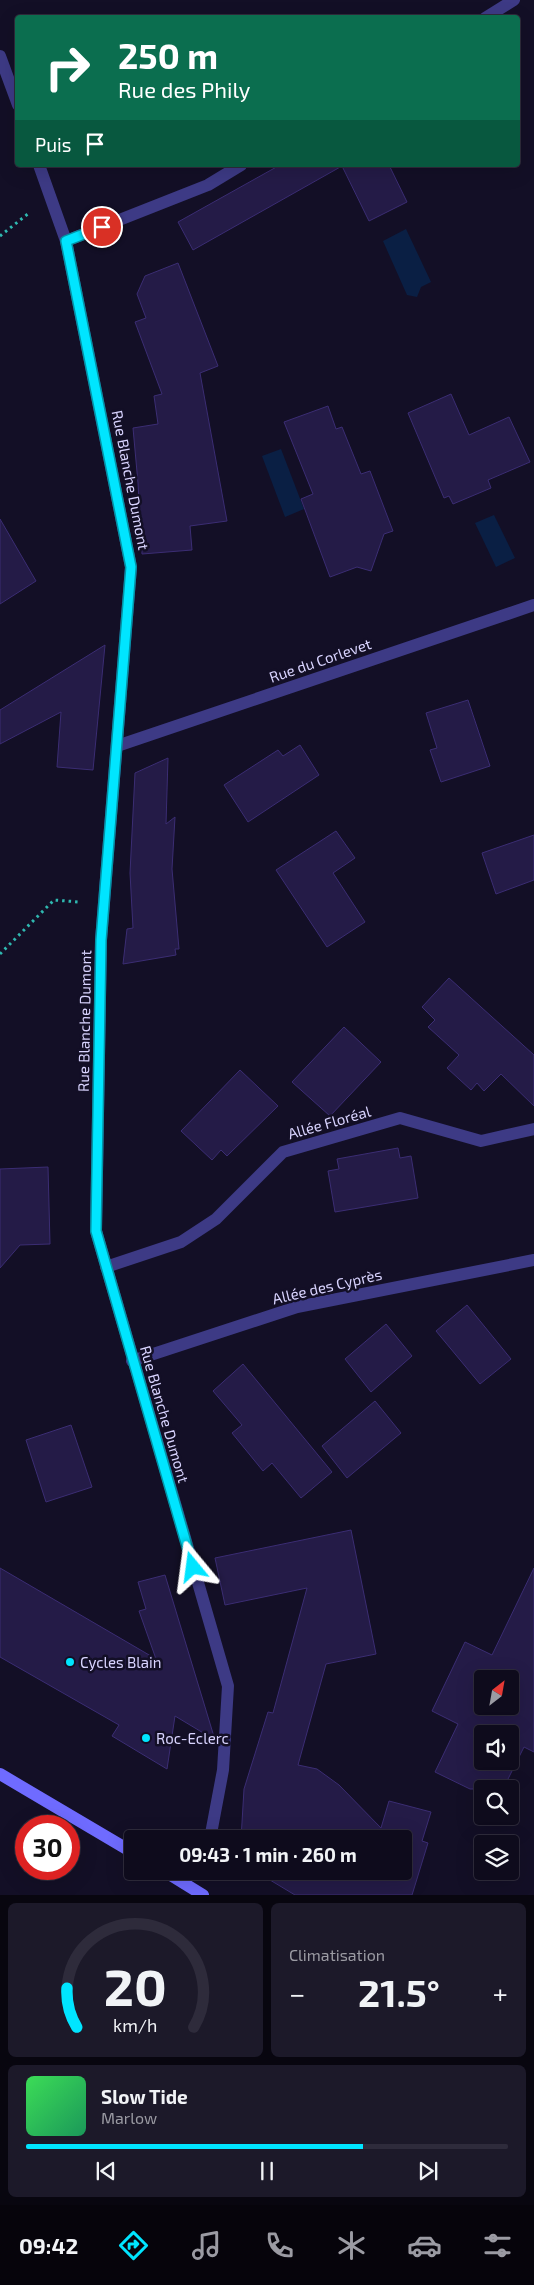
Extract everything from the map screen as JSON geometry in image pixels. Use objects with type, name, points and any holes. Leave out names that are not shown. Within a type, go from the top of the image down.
[{"type":"main road","points":[[0,1774],[124,1847]]},
{"type":"main road","points":[[179,1880],[203,1895]]},
{"type":"street","points":[[490,15],[514,0]]},
{"type":"street","points":[[0,56],[15,97]]},
{"type":"street","name":"Rue Blanche Dumont","points":[[40,167],[66,241],[131,567],[101,940],[96,1231],[132,1361],[228,1686],[223,1770],[212,1830]]},
{"type":"street","points":[[66,241],[208,184],[238,167]]},
{"type":"street","name":"Rue du Corlevet","points":[[117,746],[534,605]]},
{"type":"street","name":"Allée Floréal","points":[[106,1267],[181,1242],[216,1219],[283,1152],[400,1118],[481,1142],[534,1129]]},
{"type":"street","name":"Allée des Cyprès","points":[[132,1361],[297,1306],[534,1260]]},
{"type":"path","points":[[0,236],[50,196]]},
{"type":"path","points":[[0,954],[54,900],[104,905]]},
{"type":"water","points":[[406,229],[431,282],[421,287],[417,297],[407,295],[383,241]]},
{"type":"water","points":[[281,449],[304,509],[285,517],[262,456]]},
{"type":"water","points":[[494,515],[515,558],[496,567],[475,523]]},
{"type":"building","points":[[276,167],[340,167],[193,250],[178,222]]},
{"type":"building","points":[[342,167],[390,167],[407,202],[369,221]]},
{"type":"building","points":[[178,263],[218,366],[200,373],[227,521],[190,526],[192,550],[142,554],[133,428],[158,424],[154,396],[162,394],[135,322],[146,318],[137,294],[145,276]]},
{"type":"building","points":[[451,394],[469,435],[509,417],[530,462],[488,480],[491,488],[453,504],[449,496],[444,498],[408,413]]},
{"type":"building","points":[[328,406],[336,429],[342,427],[361,474],[370,471],[393,531],[384,534],[371,571],[357,567],[330,577],[301,499],[313,494],[284,422]]},
{"type":"building","points":[[0,519],[36,581],[0,604]]},
{"type":"building","points":[[105,645],[93,770],[57,767],[61,712],[0,744],[0,710]]},
{"type":"building","points":[[468,700],[490,766],[441,782],[430,750],[437,748],[426,713]]},
{"type":"building","points":[[300,745],[319,775],[248,822],[224,785],[278,750],[283,756]]},
{"type":"building","points":[[168,758],[166,824],[175,817],[172,869],[179,949],[175,949],[176,955],[123,964],[127,929],[133,928],[130,873],[135,773]]},
{"type":"building","points":[[336,831],[355,858],[333,873],[365,922],[327,947],[276,870]]},
{"type":"building","points":[[534,835],[534,880],[496,894],[482,853]]},
{"type":"building","points":[[449,978],[534,1055],[534,1106],[501,1074],[484,1091],[477,1083],[471,1090],[447,1068],[459,1055],[428,1027],[435,1020],[422,1007]]},
{"type":"building","points":[[344,1027],[381,1062],[330,1116],[292,1082]]},
{"type":"building","points":[[240,1070],[278,1106],[227,1156],[221,1150],[212,1160],[181,1131]]},
{"type":"building","points":[[398,1148],[400,1158],[411,1156],[418,1198],[335,1212],[328,1171],[339,1169],[337,1159]]},
{"type":"building","points":[[48,1167],[50,1244],[20,1245],[0,1268],[0,1169]]},
{"type":"building","points":[[467,1305],[511,1359],[480,1384],[436,1331]]},
{"type":"building","points":[[386,1324],[412,1356],[371,1392],[345,1359]]},
{"type":"building","points":[[243,1364],[332,1472],[301,1498],[272,1463],[263,1471],[232,1433],[242,1425],[213,1391]]},
{"type":"building","points":[[375,1401],[401,1433],[347,1478],[322,1446]]},
{"type":"building","points":[[71,1425],[92,1487],[46,1502],[26,1440]]},
{"type":"building","points":[[351,1530],[376,1654],[326,1664],[298,1765],[317,1769],[339,1785],[381,1828],[389,1801],[431,1812],[422,1841],[428,1843],[412,1895],[295,1895],[270,1880],[412,1880],[412,1830],[242,1830],[244,1789],[268,1712],[273,1713],[307,1588],[225,1605],[215,1558]]},
{"type":"building","points":[[0,1568],[156,1659],[139,1611],[146,1609],[138,1582],[165,1575],[215,1740],[175,1716],[167,1769],[112,1736],[119,1725],[0,1657]]},
{"type":"building","points":[[534,1568],[534,1752],[524,1747],[519,1757],[519,1725],[474,1725],[474,1770],[512,1770],[508,1780],[474,1780],[474,1789],[470,1789],[435,1772],[458,1724],[432,1711],[465,1642],[492,1655]]},
{"type":"place","name":"Cycles Blain","points":[[70,1662]]},
{"type":"place","name":"Roc-Eclerc","points":[[146,1738]]},
{"type":"route","points":[[102,227],[66,241],[131,567],[101,940],[96,1231],[193,1567]]}]
